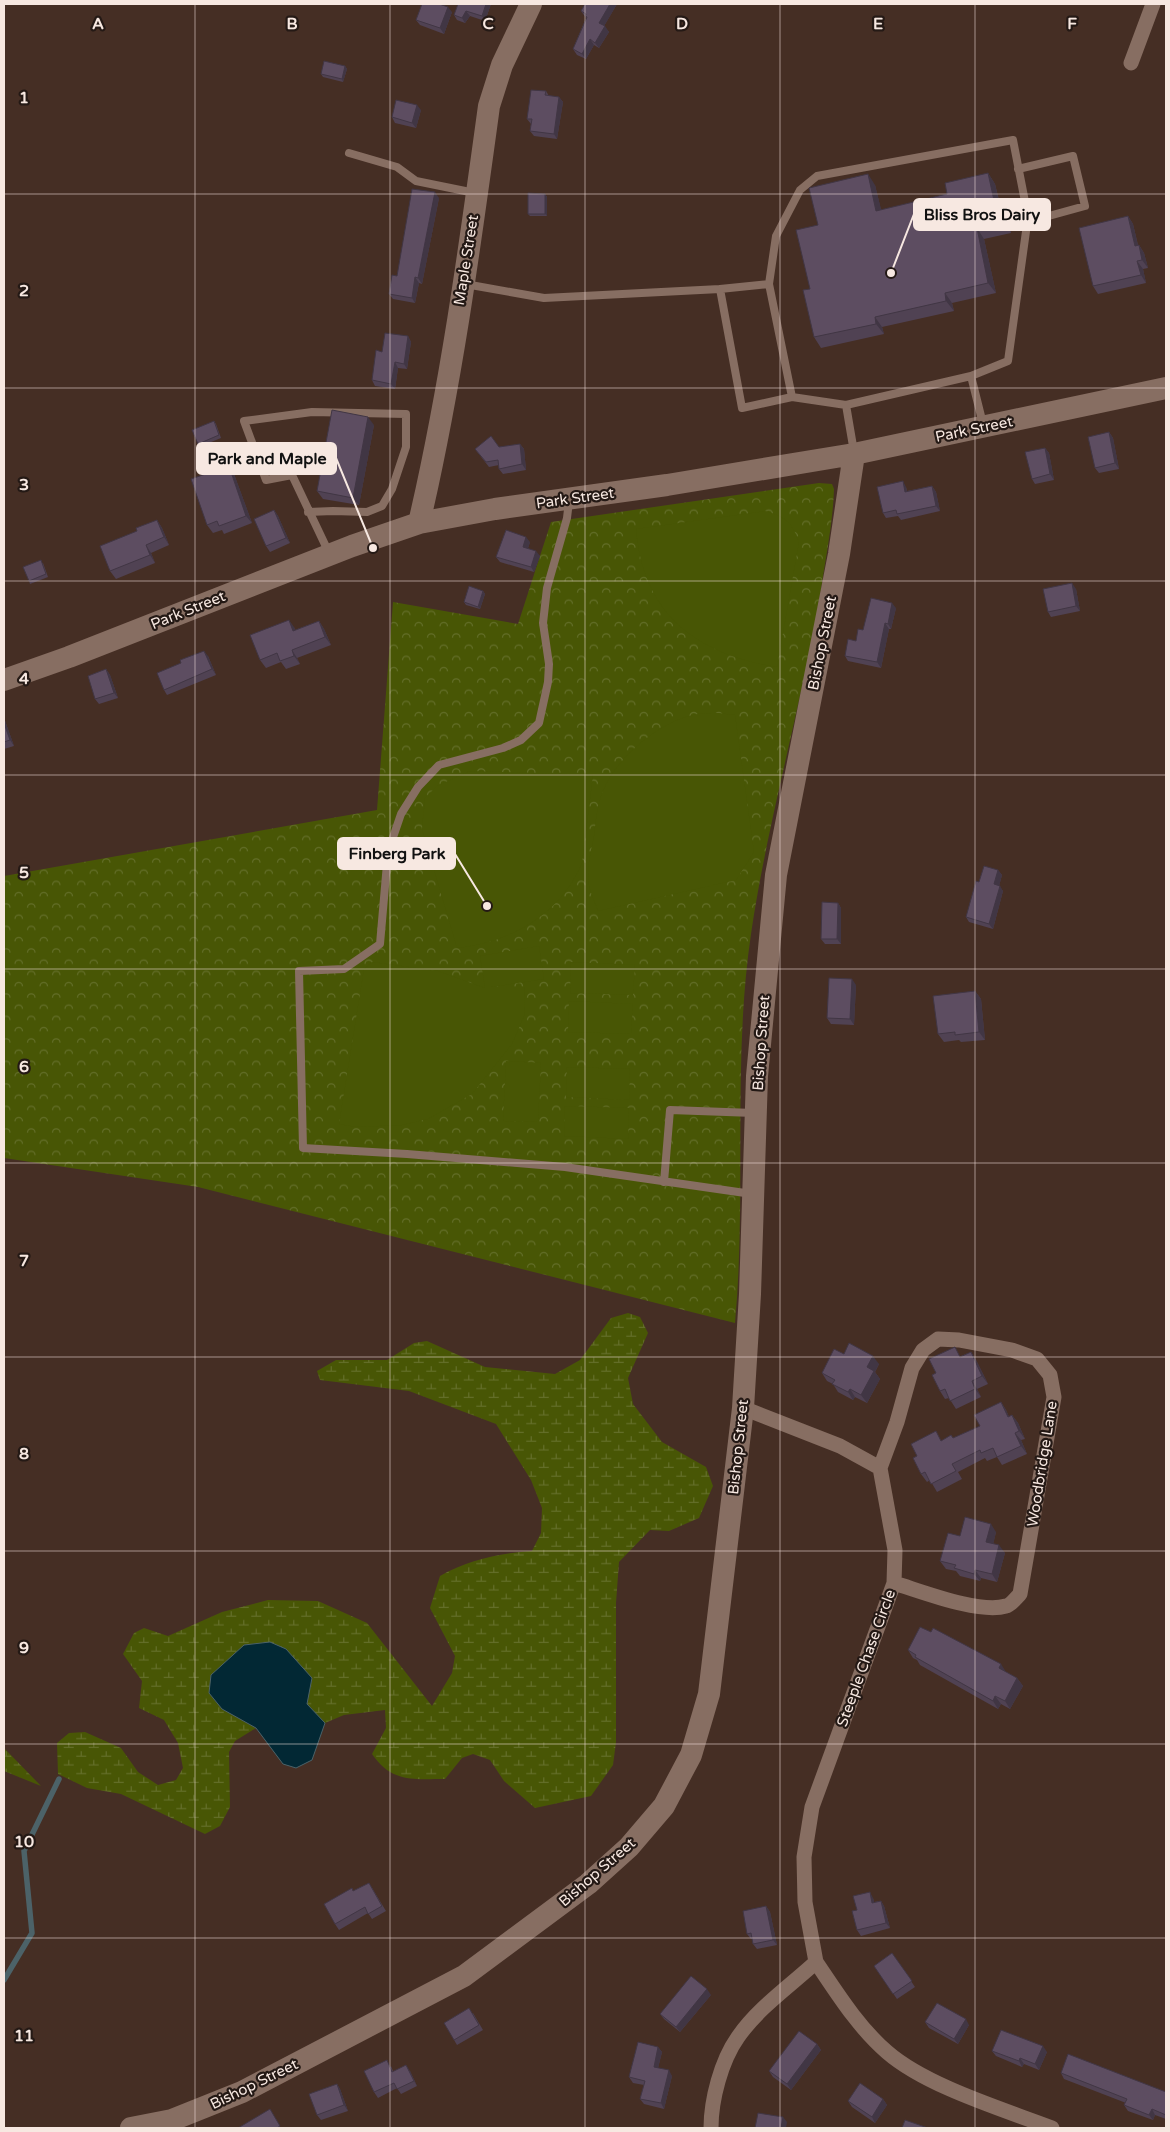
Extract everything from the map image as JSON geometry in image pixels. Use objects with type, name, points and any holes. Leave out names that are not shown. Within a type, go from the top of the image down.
[{"type":"street","name":"Maple Street","points":[[419,523],[434,457],[463,284],[489,106],[502,65],[531,4]]},
{"type":"street","points":[[1130,62],[1153,4]]},
{"type":"street","name":"Park Street","points":[[4,680],[69,657],[330,555],[419,523],[495,509],[854,454],[1166,388]]},
{"type":"street","name":"Bishop Street","points":[[131,2128],[172,2120],[242,2092],[464,1976],[588,1884],[635,1840],[664,1806],[691,1755],[709,1694],[743,1408],[761,1022],[776,875],[839,554],[854,454]]},
{"type":"street","name":"Woodbridge Lane","points":[[880,1468],[897,1422],[912,1368],[923,1350],[938,1339],[959,1340],[1012,1350],[1037,1359],[1050,1375],[1054,1397],[1020,1594],[1008,1606],[989,1608],[894,1583]]},
{"type":"street","points":[[743,1408],[840,1446],[880,1468]]},
{"type":"street","name":"Steeple Chase Circle","points":[[880,1468],[895,1550],[894,1583],[812,1807],[804,1857],[805,1902],[816,1962],[850,2012],[887,2052],[919,2074],[953,2090],[1052,2128]]},
{"type":"street","points":[[710,2128],[719,2077],[737,2038],[757,2014],[816,1962]]},
{"type":"lane","points":[[720,289],[742,408],[792,397],[846,405],[971,376],[1008,361],[1028,217],[1013,140],[817,176],[800,190],[776,236],[769,284],[792,397]]},
{"type":"lane","points":[[349,153],[398,167],[416,181],[477,193]]},
{"type":"lane","points":[[1018,169],[1073,156],[1084,206],[1027,222]]},
{"type":"lane","points":[[463,284],[544,298],[720,289],[769,284]]},
{"type":"lane","points":[[971,376],[983,426]]},
{"type":"lane","points":[[846,405],[854,454]]},
{"type":"lane","points":[[308,512],[367,512],[382,506],[392,489],[406,447],[406,414],[312,412],[244,421],[266,480],[292,475],[308,512],[330,555]]},
{"type":"lane","points":[[570,498],[567,518],[547,588],[543,623],[548,664],[548,682],[539,723],[521,740],[503,748],[439,765],[429,774],[409,799],[393,833],[386,869],[380,944],[344,969],[299,971],[303,1148],[565,1167],[754,1194]]},
{"type":"lane","points":[[664,1182],[670,1110],[756,1113]]},
{"type":"green space","points":[[819,483],[832,484],[834,489],[829,539],[804,676],[766,847],[745,982],[741,1079],[740,1226],[735,1323],[198,1187],[4,1158],[4,876],[377,810],[393,602],[518,624],[551,522]]},
{"type":"green space","points":[[765,511],[778,515],[787,521],[799,542],[777,667],[748,661],[722,652],[699,640],[679,625],[662,607],[650,585],[641,559],[636,529]]},
{"type":"green space","points":[[718,713],[735,715],[754,852],[736,880],[598,911],[589,886],[588,867],[601,796],[613,772],[633,750],[658,730],[685,717]]},
{"type":"green space","points":[[470,771],[593,775],[582,863],[573,881],[561,897],[532,923],[514,932],[477,945],[457,948],[422,829],[425,798],[437,786]]},
{"type":"green space","points":[[539,946],[544,979],[491,987],[525,987],[524,1016],[512,1044],[472,1094],[428,1119],[402,1125],[356,1127],[339,1124],[364,969],[372,962],[438,971],[485,988],[480,956]]},
{"type":"green space","points":[[571,962],[635,965],[633,995],[570,993]]},
{"type":"green space","points":[[569,1001],[633,1004],[631,1034],[568,1032]]},
{"type":"green space","points":[[506,1061],[541,1063],[538,1122],[503,1121]]},
{"type":"green space","points":[[567,1067],[630,1069],[629,1100],[566,1097]]},
{"type":"green space","points":[[565,1106],[629,1108],[628,1139],[564,1136]]},
{"type":"green space","points":[[628,1313],[640,1317],[648,1333],[628,1378],[633,1404],[662,1442],[706,1467],[713,1486],[699,1518],[669,1531],[650,1530],[619,1562],[616,1603],[616,1742],[613,1765],[591,1796],[535,1808],[504,1781],[490,1760],[473,1754],[462,1758],[445,1779],[413,1779],[395,1775],[387,1770],[372,1754],[386,1728],[385,1710],[344,1715],[325,1723],[306,1704],[209,1693],[222,1709],[256,1728],[235,1741],[229,1752],[230,1807],[220,1826],[205,1834],[121,1794],[87,1788],[58,1774],[57,1743],[69,1733],[85,1732],[121,1748],[138,1772],[158,1785],[176,1780],[183,1768],[178,1743],[164,1720],[139,1708],[142,1681],[123,1654],[134,1633],[144,1628],[168,1636],[222,1612],[268,1600],[318,1601],[367,1623],[432,1706],[452,1673],[455,1656],[430,1608],[440,1576],[485,1558],[532,1551],[541,1533],[542,1508],[531,1480],[496,1424],[409,1391],[320,1380],[317,1371],[336,1360],[387,1360],[414,1343],[427,1341],[485,1367],[555,1374],[580,1360],[611,1318]]},
{"type":"green space","points":[[4,1748],[41,1786],[4,1771]]},
{"type":"water","points":[[270,1642],[286,1649],[312,1678],[307,1704],[325,1723],[312,1760],[296,1768],[283,1764],[256,1728],[222,1709],[209,1693],[211,1675],[244,1645]]},
{"type":"building","points":[[422,4],[439,4],[448,7],[440,28],[416,20]]},
{"type":"building","points":[[458,4],[486,4],[482,16],[466,11],[462,18],[454,15]]},
{"type":"building","points":[[585,4],[610,4],[599,23],[605,26],[595,43],[590,39],[582,54],[573,49],[587,17],[581,11]]},
{"type":"building","points":[[324,61],[345,66],[342,79],[321,74]]},
{"type":"building","points":[[531,90],[546,91],[545,95],[559,97],[554,134],[530,131],[532,119],[527,119]]},
{"type":"building","points":[[396,100],[417,105],[412,123],[392,117]]},
{"type":"building","points":[[988,173],[995,205],[1000,204],[1004,222],[977,228],[988,283],[945,293],[946,301],[875,317],[876,324],[814,337],[803,290],[810,289],[796,230],[818,225],[809,188],[868,174],[876,211],[947,194],[945,183]]},
{"type":"building","points":[[412,189],[435,192],[418,278],[415,277],[412,298],[389,294],[392,275],[397,276]]},
{"type":"building","points":[[528,193],[545,194],[545,214],[528,214]]},
{"type":"building","points":[[1128,216],[1135,246],[1139,245],[1142,260],[1137,261],[1141,275],[1093,286],[1079,228]]},
{"type":"building","points":[[385,333],[408,336],[404,364],[395,362],[391,384],[372,380],[376,350],[382,352]]},
{"type":"building","points":[[332,410],[368,417],[353,498],[317,491]]},
{"type":"building","points":[[214,421],[219,435],[198,444],[192,430]]},
{"type":"building","points":[[1109,432],[1115,463],[1095,468],[1088,437]]},
{"type":"building","points":[[491,436],[499,447],[520,444],[522,464],[499,469],[498,460],[486,462],[475,449]]},
{"type":"building","points":[[1045,448],[1050,474],[1032,479],[1025,452]]},
{"type":"building","points":[[229,466],[246,516],[219,526],[217,521],[207,525],[191,479]]},
{"type":"building","points":[[903,481],[905,492],[932,486],[936,506],[897,514],[896,510],[883,513],[877,487]]},
{"type":"building","points":[[274,510],[286,538],[266,546],[254,519]]},
{"type":"building","points":[[157,520],[164,537],[146,545],[150,555],[110,571],[100,546],[137,531],[136,528]]},
{"type":"building","points":[[506,530],[526,537],[523,547],[536,551],[531,567],[496,557]]},
{"type":"building","points":[[41,560],[46,574],[29,581],[23,567]]},
{"type":"building","points":[[1072,583],[1076,606],[1048,612],[1043,589]]},
{"type":"building","points":[[469,586],[483,591],[478,607],[464,602]]},
{"type":"building","points":[[871,598],[892,603],[888,624],[885,623],[877,662],[845,656],[848,639],[856,641],[858,629],[863,630]]},
{"type":"building","points":[[289,620],[293,631],[319,621],[325,637],[292,650],[294,656],[280,661],[277,653],[260,660],[250,635]]},
{"type":"building","points":[[204,651],[212,669],[164,690],[157,673],[181,663],[180,660]]},
{"type":"building","points":[[106,669],[114,693],[95,699],[88,676]]},
{"type":"building","points":[[4,723],[10,740],[4,742]]},
{"type":"building","points":[[984,866],[998,870],[994,884],[1000,886],[989,924],[966,917],[976,881],[979,882]]},
{"type":"building","points":[[822,902],[838,903],[837,939],[821,939]]},
{"type":"building","points":[[829,978],[852,979],[850,1019],[827,1018]]},
{"type":"building","points":[[975,991],[979,1032],[955,1035],[955,1032],[938,1034],[933,996]]},
{"type":"building","points":[[849,1343],[873,1356],[867,1367],[874,1371],[861,1395],[850,1389],[848,1392],[832,1384],[835,1380],[822,1373],[834,1349],[844,1354]]},
{"type":"building","points":[[955,1347],[960,1357],[971,1352],[982,1376],[972,1381],[975,1389],[950,1401],[945,1389],[940,1391],[932,1375],[936,1373],[929,1359]]},
{"type":"building","points":[[1001,1402],[1008,1417],[1012,1415],[1019,1431],[1015,1433],[1021,1446],[997,1457],[993,1448],[981,1453],[980,1450],[952,1464],[956,1471],[931,1484],[925,1472],[921,1474],[913,1458],[917,1456],[911,1444],[936,1431],[941,1441],[951,1435],[953,1438],[980,1426],[974,1415]]},
{"type":"building","points":[[965,1517],[991,1524],[986,1542],[999,1545],[992,1574],[975,1570],[974,1574],[954,1568],[956,1565],[940,1561],[948,1533],[960,1536]]},
{"type":"building","points":[[920,1627],[931,1632],[933,1628],[1001,1664],[999,1668],[1017,1678],[1005,1701],[995,1696],[993,1701],[915,1657],[916,1655],[908,1650]]},
{"type":"building","points":[[369,1883],[382,1906],[368,1914],[365,1907],[335,1924],[324,1904],[352,1888],[353,1891]]},
{"type":"building","points":[[870,1892],[872,1903],[881,1901],[886,1923],[857,1930],[852,1911],[857,1910],[853,1896]]},
{"type":"building","points":[[766,1906],[773,1940],[753,1944],[751,1933],[747,1934],[743,1911]]},
{"type":"building","points":[[892,1953],[912,1981],[893,1994],[874,1966]]},
{"type":"building","points":[[691,1976],[707,1989],[676,2027],[660,2014]]},
{"type":"building","points":[[937,2003],[966,2019],[954,2039],[925,2022]]},
{"type":"building","points":[[469,2008],[479,2025],[454,2040],[444,2023]]},
{"type":"building","points":[[1001,2030],[1043,2046],[1035,2064],[1020,2058],[1019,2061],[992,2051]]},
{"type":"building","points":[[799,2031],[817,2044],[787,2084],[769,2071]]},
{"type":"building","points":[[638,2042],[658,2047],[654,2067],[669,2070],[661,2103],[640,2099],[645,2081],[629,2077]]},
{"type":"building","points":[[1068,2054],[1166,2092],[1166,2115],[1152,2109],[1149,2115],[1124,2105],[1127,2099],[1061,2073]]},
{"type":"building","points":[[387,2060],[392,2072],[406,2065],[414,2081],[397,2089],[394,2083],[374,2092],[364,2071]]},
{"type":"building","points":[[860,2083],[883,2099],[872,2117],[848,2101]]},
{"type":"building","points":[[337,2084],[344,2105],[317,2115],[309,2094]]},
{"type":"building","points":[[270,2109],[280,2126],[277,2128],[238,2128]]},
{"type":"building","points":[[758,2113],[783,2117],[781,2128],[755,2128]]},
{"type":"building","points":[[905,2120],[928,2128],[902,2128]]},
{"type":"waterway","points":[[4,1980],[32,1933],[24,1851],[59,1779]]},
{"type":"place","name":"Bliss Bros Dairy","points":[[891,273]]},
{"type":"place","name":"Park and Maple","points":[[373,548]]},
{"type":"place","name":"Finberg Park","points":[[487,906]]}]
